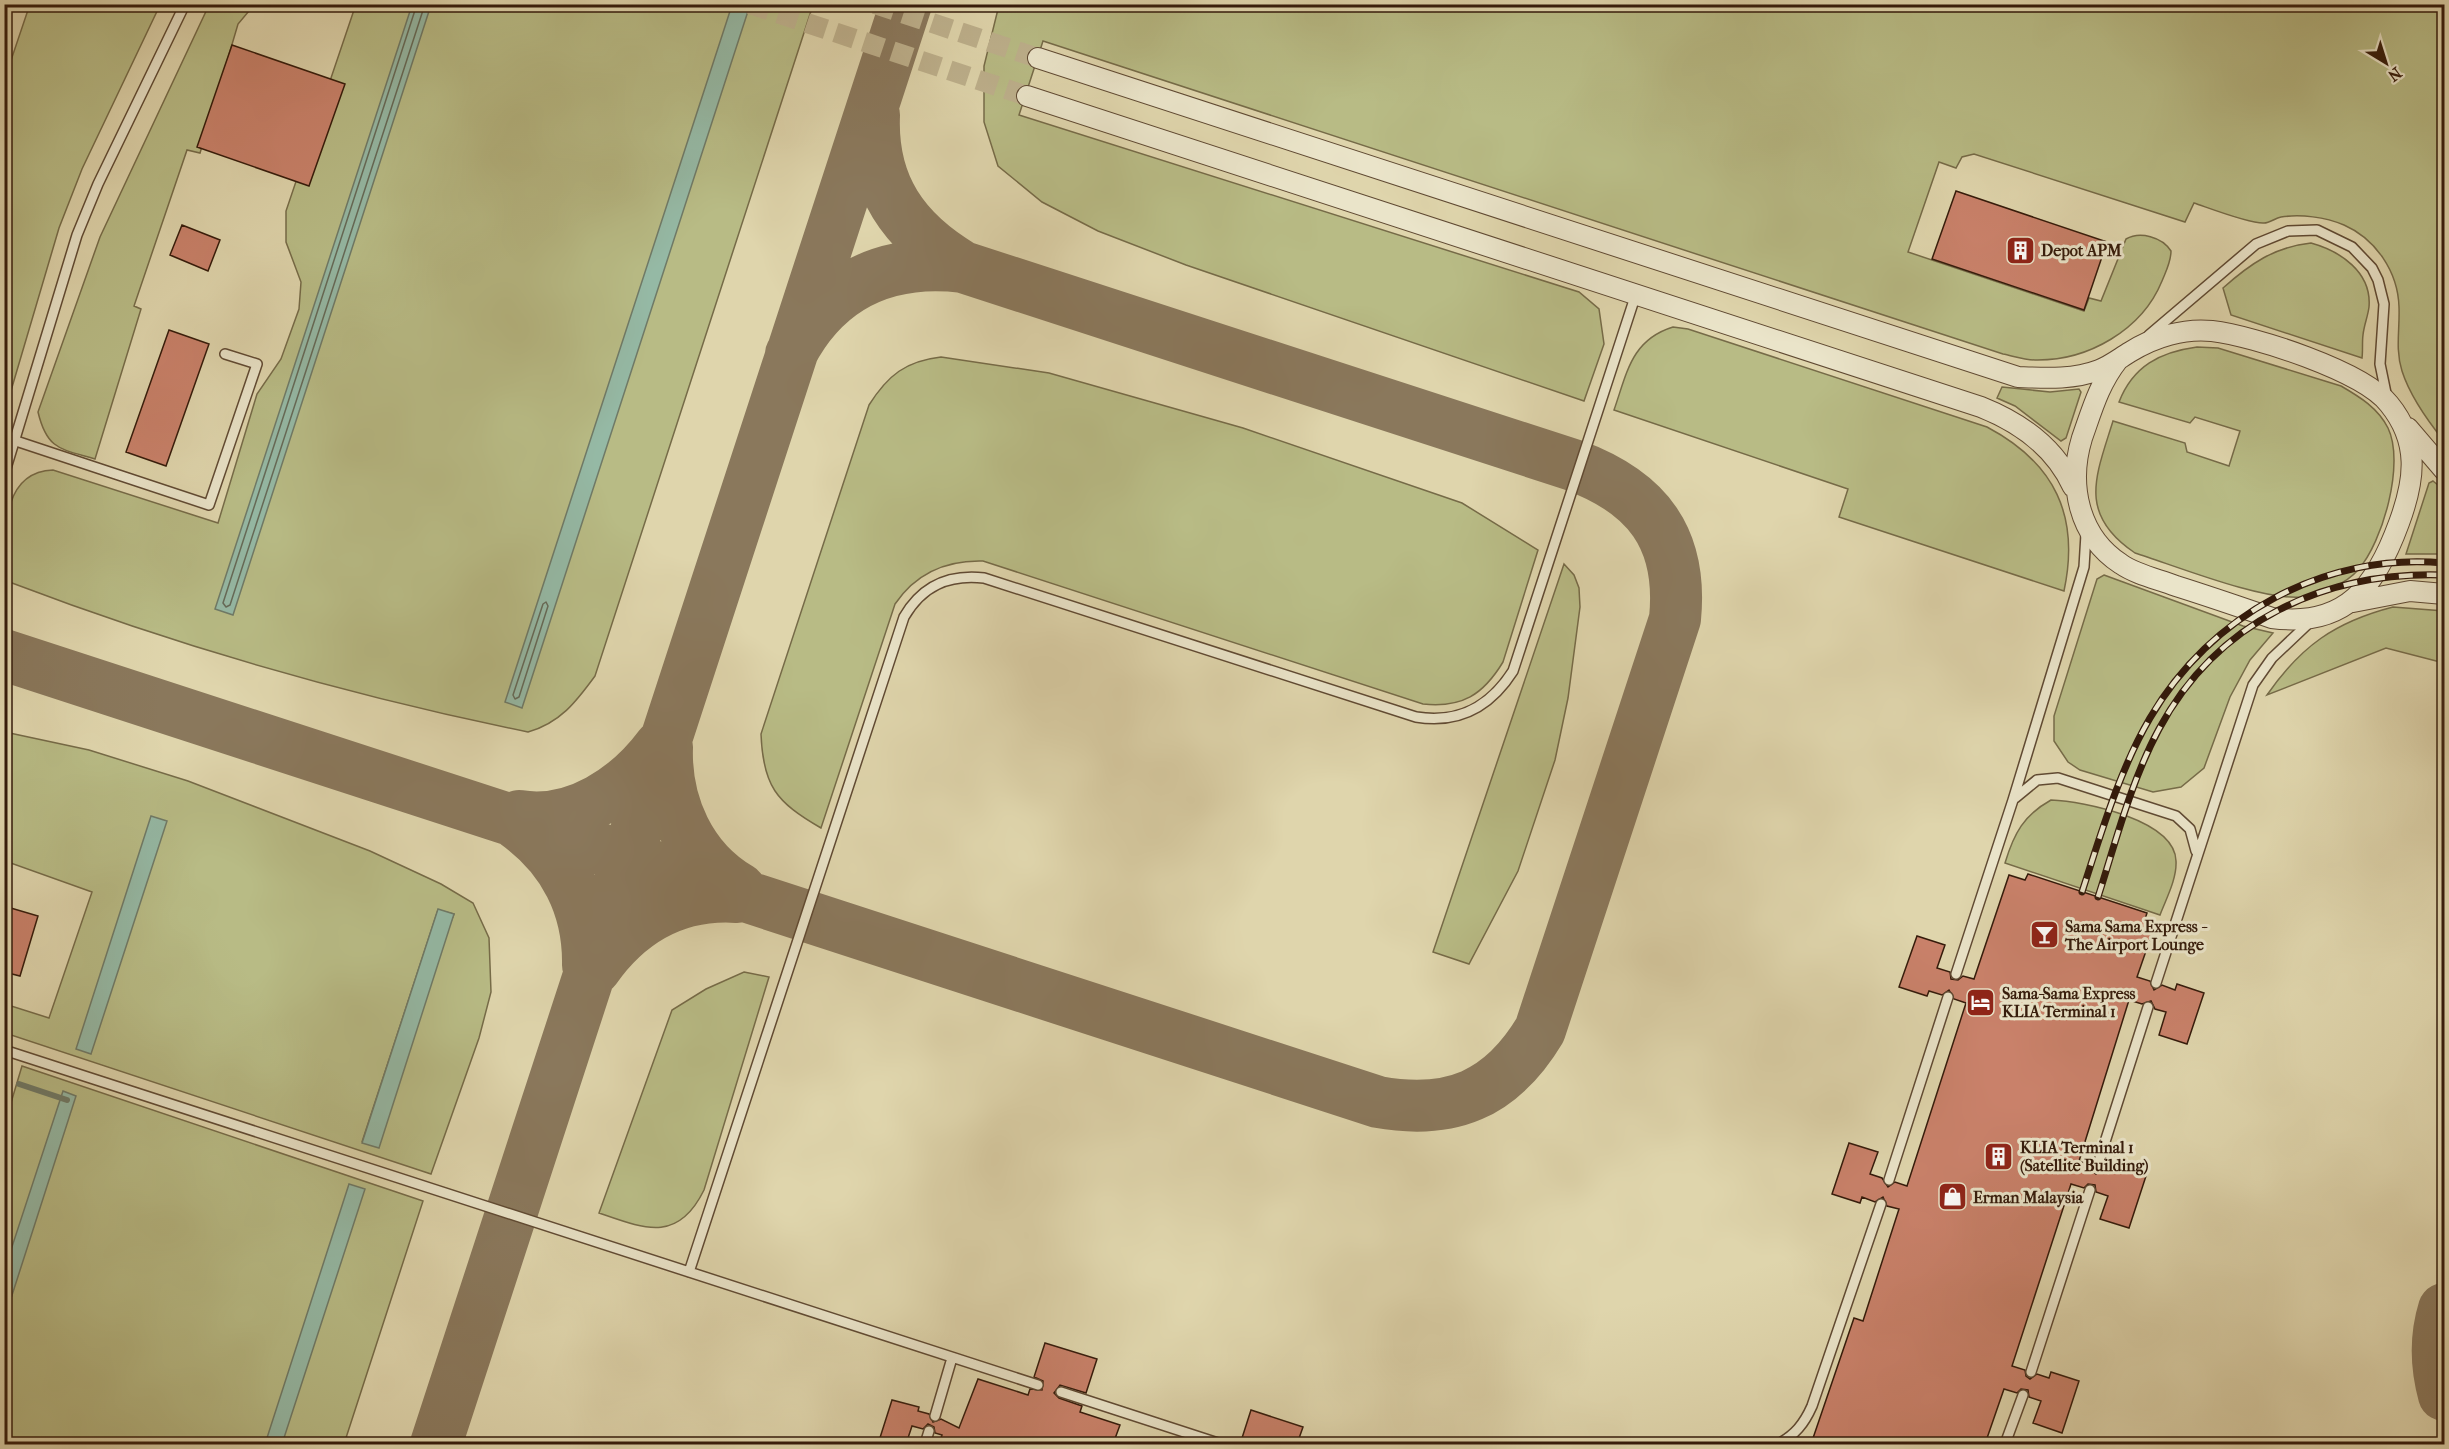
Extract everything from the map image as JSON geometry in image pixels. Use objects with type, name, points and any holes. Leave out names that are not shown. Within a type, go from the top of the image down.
[{"type":"street","points":[[1038,57],[2008,375],[2052,378],[2079,375],[2098,370],[2170,334],[2192,331],[2236,336],[2332,366],[2375,388],[2445,470]]},
{"type":"street","points":[[1027,96],[2000,415],[2046,447],[2067,474],[2076,492],[2083,516],[2098,544],[2121,564],[2136,572],[2272,618],[2302,620],[2322,616],[2346,604],[2370,584],[2380,569],[2410,493],[2412,454],[2394,410]]},
{"type":"street","points":[[2076,492],[2076,460],[2099,386],[2124,355]]},
{"type":"street","points":[[2346,604],[2410,591],[2445,594]]},
{"type":"lane","points":[[4,475],[77,235],[98,184],[185,4]]},
{"type":"lane","points":[[2124,355],[2256,244],[2288,231],[2317,230],[2352,247],[2372,268],[2378,280],[2384,304],[2380,364],[2394,410]]},
{"type":"lane","points":[[689,1272],[904,617],[913,603],[927,589],[942,581],[962,577],[984,578],[1416,717],[1435,720],[1468,714],[1494,696],[1513,671],[1636,294]]},
{"type":"lane","points":[[16,441],[208,505],[257,363],[225,354]]},
{"type":"lane","points":[[1956,974],[2013,800],[2084,567],[2086,534],[2083,516]]},
{"type":"lane","points":[[2156,983],[2253,685],[2288,640],[2322,616]]},
{"type":"lane","points":[[2013,800],[2037,780],[2058,778],[2176,816],[2192,834],[2196,855]]},
{"type":"lane","points":[[1889,1180],[1948,997]]},
{"type":"lane","points":[[2097,1167],[2148,1006]]},
{"type":"lane","points":[[4,1050],[1038,1385]]},
{"type":"lane","points":[[2031,1372],[2090,1190]]},
{"type":"lane","points":[[1778,1444],[1803,1424],[1812,1406],[1881,1204]]},
{"type":"lane","points":[[935,1416],[952,1358]]},
{"type":"lane","points":[[1061,1392],[1221,1444]]},
{"type":"lane","points":[[2005,1444],[2023,1395]]},
{"type":"lane","points":[[925,1444],[929,1431]]},
{"type":"shaded area","points":[[30,4],[160,5],[82,169],[59,228],[5,411],[5,78]]},
{"type":"shaded area","points":[[209,5],[254,5],[238,24],[200,153],[187,150],[134,306],[141,309],[95,459],[73,453],[51,441],[38,412],[100,237]]},
{"type":"shaded area","points":[[348,5],[813,5],[595,676],[574,703],[558,717],[528,732],[397,703],[267,668],[75,606],[12,583],[5,577],[6,525],[9,509],[23,482],[36,473],[53,470],[218,523],[257,394],[281,359],[299,309],[301,282],[286,242],[286,211],[355,7]]},
{"type":"shaded area","points":[[999,5],[2444,5],[2444,441],[2420,408],[2402,371],[2398,347],[2398,294],[2390,269],[2366,239],[2356,231],[2329,220],[2289,216],[2258,223],[2194,203],[2185,222],[1974,154],[1962,157],[1956,168],[1939,162],[1908,252],[2084,311],[2089,298],[2101,301],[2126,239],[2138,236],[2150,237],[2162,242],[2171,251],[2168,266],[2153,299],[2127,328],[2111,339],[2074,355],[2055,359],[2027,359],[2003,354],[1043,41],[1019,115],[1579,292],[1599,309],[1604,344],[1584,401],[1186,265],[1098,231],[1042,202],[998,166],[984,122],[984,66]]},
{"type":"shaded area","points":[[2311,243],[2333,251],[2343,258],[2360,273],[2365,283],[2369,295],[2369,307],[2362,358],[2231,315],[2223,288],[2263,258],[2285,248]]},
{"type":"shaded area","points":[[1673,327],[1688,329],[1987,427],[2010,441],[2030,457],[2045,475],[2057,494],[2065,516],[2068,564],[2064,591],[1839,517],[1848,489],[1614,410],[1627,371],[1639,349],[1648,340]]},
{"type":"shaded area","points":[[2197,347],[2218,348],[2341,386],[2368,404],[2384,421],[2393,443],[2393,481],[2389,502],[2376,541],[2358,570],[2347,580],[2325,591],[2302,597],[2265,594],[2135,553],[2105,524],[2098,509],[2097,477],[2113,421],[2185,443],[2187,452],[2229,466],[2240,431],[2195,417],[2190,423],[2119,402],[2132,379],[2149,363],[2171,353]]},
{"type":"shaded area","points":[[941,357],[1049,373],[1243,428],[1462,503],[1538,550],[1503,662],[1488,683],[1470,697],[1449,704],[1423,704],[983,561],[956,563],[933,570],[922,577],[903,593],[895,604],[821,828],[793,810],[775,791],[765,767],[761,734],[869,405],[883,385],[899,371],[918,362]]},
{"type":"shaded area","points":[[2002,387],[2050,392],[2079,389],[2081,392],[2066,438],[2061,441],[2015,406],[1997,398]]},
{"type":"shaded area","points":[[2433,481],[2444,490],[2444,554],[2406,554],[2429,483]]},
{"type":"shaded area","points":[[1564,564],[1574,575],[1579,588],[1580,607],[1568,698],[1555,760],[1518,871],[1469,964],[1433,952]]},
{"type":"shaded area","points":[[2104,575],[2243,626],[2273,633],[2250,660],[2230,697],[2204,768],[2181,787],[2153,792],[2080,770],[2068,762],[2054,741],[2054,716],[2097,579]]},
{"type":"shaded area","points":[[2393,607],[2444,611],[2444,663],[2386,648],[2267,695],[2293,663],[2321,638],[2354,620]]},
{"type":"shaded area","points":[[5,732],[89,750],[188,781],[370,851],[441,884],[473,903],[489,938],[491,992],[479,1038],[431,1174],[5,1033],[5,1004],[49,1018],[92,892],[5,861]],"holes":[[[438,910],[454,914],[362,1142]]]},
{"type":"shaded area","points":[[2051,800],[2105,809],[2145,824],[2161,834],[2172,847],[2176,868],[2160,915],[2005,863],[2021,826],[2034,812]]},
{"type":"shaded area","points":[[744,972],[769,977],[704,1190],[694,1207],[683,1218],[671,1225],[659,1227],[631,1224],[599,1213],[672,1010],[706,989]]},
{"type":"shaded area","points":[[22,1066],[423,1201],[344,1444],[5,1444],[4,1126]]},
{"type":"water","points":[[412,5],[431,5],[233,615],[215,609]]},
{"type":"water","points":[[732,5],[750,5],[522,708],[505,702]]},
{"type":"water","points":[[151,816],[167,821],[91,1054],[76,1049]]},
{"type":"water","points":[[438,909],[454,914],[379,1148],[362,1143]]},
{"type":"water","points":[[63,1091],[76,1096],[5,1317],[5,1268]]},
{"type":"water","points":[[349,1184],[365,1189],[282,1444],[265,1444]]},
{"type":"building","points":[[232,45],[345,84],[309,186],[197,147]]},
{"type":"building","name":"Depot APM","points":[[1956,191],[2107,242],[2084,310],[1932,259]]},
{"type":"building","points":[[182,225],[220,240],[208,271],[170,255]]},
{"type":"building","points":[[169,330],[209,344],[166,466],[126,452]]},
{"type":"building","name":"KLIA Terminal 1 (Satellite Building)","points":[[2028,874],[2147,913],[2144,922],[2155,925],[2137,977],[2150,981],[2154,990],[2162,985],[2175,990],[2177,984],[2204,993],[2187,1044],[2159,1035],[2166,1012],[2155,1009],[2151,1001],[2142,1004],[2129,1000],[2079,1161],[2091,1165],[2092,1171],[2096,1174],[2103,1169],[2116,1173],[2119,1167],[2146,1176],[2129,1228],[2100,1219],[2108,1196],[2096,1192],[2095,1185],[2088,1184],[2084,1188],[2071,1184],[2012,1366],[2025,1370],[2026,1376],[2030,1379],[2037,1374],[2049,1378],[2051,1372],[2079,1381],[2062,1433],[2033,1423],[2041,1401],[2029,1397],[2028,1390],[2021,1389],[2017,1393],[2004,1389],[1985,1444],[1811,1444],[1854,1318],[1863,1321],[1899,1209],[1887,1206],[1883,1197],[1875,1202],[1862,1197],[1860,1203],[1832,1194],[1849,1143],[1878,1152],[1870,1174],[1882,1178],[1888,1187],[1895,1182],[1907,1186],[1966,1003],[1954,999],[1949,990],[1942,995],[1929,991],[1927,996],[1899,987],[1917,936],[1945,945],[1937,968],[1950,972],[1951,979],[1958,980],[1963,976],[1974,979],[2009,875],[2025,880]]},
{"type":"building","points":[[4,906],[38,916],[20,976],[4,972]]},
{"type":"building","points":[[1045,1343],[1097,1359],[1086,1393],[1060,1385],[1054,1393],[1059,1398],[1082,1406],[1080,1412],[1120,1425],[1113,1444],[939,1444],[942,1435],[935,1433],[934,1427],[928,1424],[923,1429],[912,1426],[906,1444],[878,1444],[892,1400],[919,1407],[918,1411],[929,1414],[933,1422],[941,1419],[959,1428],[978,1379],[1028,1395],[1030,1389],[1042,1390],[1043,1381],[1034,1377]]},
{"type":"building","points":[[1251,1410],[1303,1427],[1297,1444],[1247,1444],[1248,1440],[1242,1438]]},
{"type":"waterway","points":[[19,1084],[67,1100]]},
{"type":"taxiway","points":[[436,1444],[906,4]]},
{"type":"taxiway","points":[[874,115],[878,164],[895,204],[924,238],[963,267]]},
{"type":"taxiway","points":[[4,655],[1378,1102],[1404,1105],[1451,1102],[1491,1085],[1508,1070],[1525,1052],[1540,1030],[1675,619],[1676,590],[1673,565],[1666,542],[1655,522],[1640,504],[1599,476],[1573,465],[963,267],[935,265],[909,267],[885,272],[862,281],[841,294],[822,310],[791,354]]},
{"type":"taxiway","points":[[519,816],[560,815],[580,809],[616,789],[647,762],[660,746]]},
{"type":"taxiway","points":[[667,747],[671,789],[684,828],[707,863],[740,889]]},
{"type":"taxiway","points":[[517,824],[548,852],[570,886],[584,923],[588,965]]},
{"type":"taxiway","points":[[595,969],[623,937],[656,914],[674,905],[694,900],[737,897]]},
{"type":"taxiway","points":[[2444,1309],[2439,1331],[2438,1352],[2439,1373],[2444,1395]]},
{"type":"tunnel","points":[[750,4],[1027,96]]},
{"type":"tunnel","points":[[875,4],[1038,58]]},
{"type":"railway","points":[[2082,892],[2112,803],[2139,738],[2175,681],[2205,649],[2238,621],[2275,598],[2315,580],[2356,568],[2400,562],[2444,563]]},
{"type":"railway","points":[[2098,897],[2125,812],[2149,749],[2183,691],[2211,659],[2243,632],[2279,610],[2317,593],[2357,582],[2400,576],[2444,575]]},
{"type":"place","name":"Depot APM","points":[[2020,250]]},
{"type":"place","name":"Sama Sama Express - The Airport Lounge","points":[[2044,935]]},
{"type":"place","name":"Sama-Sama Express KLIA Terminal 1","points":[[1981,1002]]},
{"type":"place","name":"KLIA Terminal 1 (Satellite Building)","points":[[1999,1156]]},
{"type":"place","name":"Erman Malaysia","points":[[1952,1197]]}]
